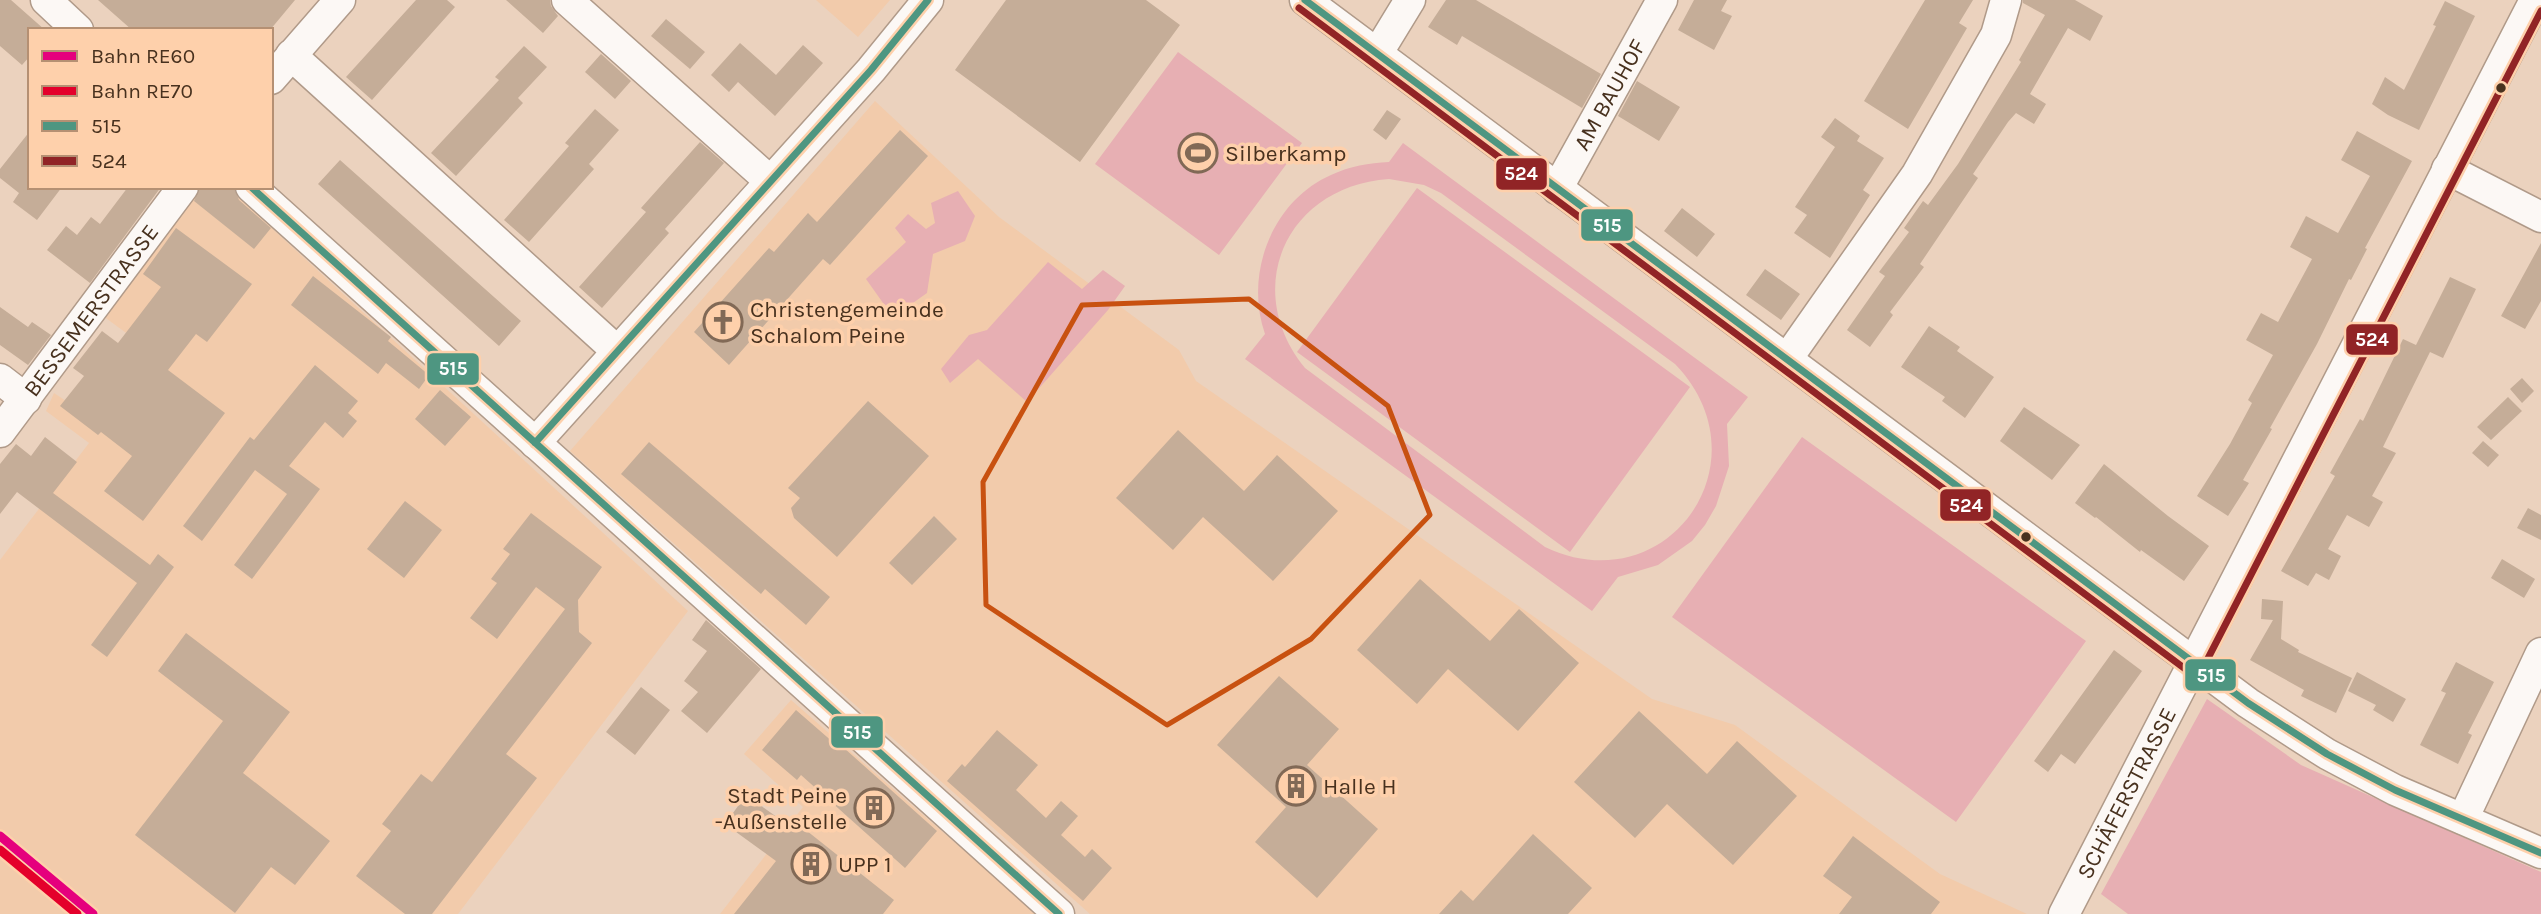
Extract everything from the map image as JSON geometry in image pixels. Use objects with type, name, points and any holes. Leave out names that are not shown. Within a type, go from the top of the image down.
[{"type":"street","points":[[46,0],[76,28]]},
{"type":"street","points":[[273,77],[340,0]]},
{"type":"street","points":[[567,0],[770,181]]},
{"type":"street","points":[[535,443],[871,70],[928,0]]},
{"type":"street","points":[[1305,0],[2248,704],[2327,754],[2395,790],[2541,853]]},
{"type":"street","points":[[1377,54],[1410,0]]},
{"type":"street","name":"AM BAUHOF","points":[[1557,189],[1662,0]]},
{"type":"street","points":[[1787,359],[1917,174],[1996,35],[2006,0]]},
{"type":"street","name":"SCHÄFERSTRASSE","points":[[2064,914],[2535,0]]},
{"type":"street","points":[[291,55],[617,351]]},
{"type":"street","points":[[2447,169],[2541,217]]},
{"type":"street","name":"BESSEMERSTRASSE","points":[[0,432],[182,189]]},
{"type":"street","points":[[253,189],[1059,914]]},
{"type":"street","points":[[0,379],[26,398]]},
{"type":"street","points":[[2463,818],[2541,653]]},
{"type":"highlighted area","points":[[1249,299],[1388,406],[1430,515],[1311,639],[1167,725],[986,605],[983,482],[1082,305]]},
{"type":"shaded area","points":[[816,0],[890,0],[858,37]]},
{"type":"shaded area","name":"Silberkamp","points":[[1178,52],[1302,143],[1219,255],[1095,164]]},
{"type":"shaded area","points":[[875,101],[999,217],[1179,350],[1196,381],[1652,699],[1735,725],[1940,874],[2027,914],[1090,914],[570,451]]},
{"type":"shaded area","points":[[1403,143],[1748,397],[1727,424],[1729,466],[1716,506],[1705,525],[1692,541],[1658,565],[1618,577],[1592,611],[1245,359],[1265,334],[1259,311],[1258,288],[1261,264],[1279,221],[1293,202],[1310,187],[1331,175],[1345,169],[1389,162]],"holes":[[[1389,179],[1424,185],[1441,193],[1675,364],[1701,402],[1712,442],[1707,480],[1691,514],[1665,540],[1630,557],[1589,560],[1545,547],[1305,368],[1286,337],[1276,306],[1276,275],[1284,246],[1300,221],[1324,200],[1353,186]]]},
{"type":"shaded area","points":[[1417,188],[1690,387],[1570,552],[1297,352]]},
{"type":"shaded area","points":[[189,189],[229,189],[688,611],[458,914],[0,914],[0,560],[89,443],[46,411],[54,393],[78,409],[133,338],[103,316]]},
{"type":"shaded area","points":[[958,191],[975,216],[965,241],[933,254],[927,293],[893,317],[866,279],[906,242],[895,228],[908,214],[926,229],[935,223],[931,203]]},
{"type":"shaded area","points":[[1048,262],[1082,289],[1103,270],[1125,286],[1108,310],[1027,402],[978,359],[950,383],[941,369],[969,335],[987,330]]},
{"type":"shaded area","points":[[1802,437],[2086,641],[1956,822],[1672,617]]},
{"type":"shaded area","points":[[2207,699],[2301,765],[2541,872],[2541,914],[2128,914],[2101,894]]},
{"type":"shaded area","points":[[791,700],[1037,914],[720,914],[803,807],[744,754]]},
{"type":"building","points":[[0,0],[11,0],[43,28],[28,28],[28,58],[22,65],[0,46]]},
{"type":"building","points":[[98,0],[295,0],[272,28],[130,28]]},
{"type":"building","points":[[416,0],[447,0],[455,7],[372,100],[346,77]]},
{"type":"building","points":[[506,0],[550,0],[558,16],[543,33]]},
{"type":"building","points":[[1006,0],[1146,0],[1180,25],[1080,162],[955,70]]},
{"type":"building","points":[[1446,0],[1476,0],[1601,74],[1582,108],[1462,36],[1457,45],[1428,27]]},
{"type":"building","points":[[1694,0],[1727,0],[1721,11],[1732,16],[1714,50],[1678,30]]},
{"type":"building","points":[[1925,0],[1973,0],[1959,23],[1967,28],[1908,129],[1864,101]]},
{"type":"building","points":[[2023,0],[2075,0],[2103,16],[2090,41],[2068,28],[2030,94],[2046,104],[2034,124],[2016,113],[2008,122],[1973,174],[1978,178],[1920,264],[1924,267],[1890,312],[1893,315],[1870,347],[1847,330],[1885,276],[1879,272],[1909,232],[1904,228],[1923,201],[1928,205],[1958,164],[2021,62],[2019,60],[2045,15],[2023,3]]},
{"type":"building","points":[[2445,1],[2475,16],[2419,130],[2372,104],[2385,77],[2404,90],[2436,26],[2433,25]]},
{"type":"building","points":[[666,19],[705,52],[690,69],[651,36]]},
{"type":"building","points":[[740,43],[776,75],[803,45],[823,63],[775,116],[738,82],[729,92],[711,75]]},
{"type":"building","points":[[524,46],[547,67],[518,98],[523,103],[456,176],[431,153],[499,80],[495,77]]},
{"type":"building","points":[[601,54],[631,81],[615,99],[585,72]]},
{"type":"building","points":[[1637,81],[1680,107],[1659,141],[1618,116]]},
{"type":"building","points":[[595,109],[619,130],[589,164],[594,169],[529,242],[504,220],[569,146],[565,143]]},
{"type":"building","points":[[1387,110],[1401,119],[1386,140],[1373,130]]},
{"type":"building","points":[[1835,118],[1860,136],[1857,141],[1884,158],[1863,190],[1870,195],[1830,258],[1794,233],[1807,215],[1795,207],[1835,147],[1821,137]]},
{"type":"building","points":[[900,130],[928,156],[830,265],[823,259],[729,365],[694,332],[769,248],[774,252],[808,213],[817,222]]},
{"type":"building","points":[[2357,131],[2412,161],[2243,480],[2249,483],[2228,516],[2197,496],[2230,444],[2252,403],[2248,400],[2273,355],[2246,340],[2261,313],[2278,322],[2312,259],[2290,247],[2306,216],[2338,233],[2370,176],[2341,160]]},
{"type":"building","points":[[28,134],[28,189],[60,189],[37,220],[13,202],[19,193],[0,178],[0,169]]},
{"type":"building","points":[[700,142],[724,163],[665,229],[669,233],[602,308],[579,287],[646,212],[641,208]]},
{"type":"building","points":[[340,160],[521,321],[499,346],[318,184]]},
{"type":"building","points":[[126,189],[160,189],[90,283],[47,250],[66,226],[77,235],[91,217],[100,224]]},
{"type":"building","points":[[199,189],[235,189],[239,200],[271,228],[254,249],[194,201]]},
{"type":"building","points":[[1682,208],[1715,234],[1697,257],[1664,231]]},
{"type":"building","points":[[176,228],[252,284],[207,342],[196,334],[168,370],[225,413],[143,521],[104,491],[132,456],[101,432],[98,435],[60,406],[84,376],[73,368],[102,331],[118,343],[161,287],[143,274]]},
{"type":"building","points":[[2541,243],[2541,301],[2525,329],[2501,316]]},
{"type":"building","points":[[1765,269],[1800,294],[1781,320],[1746,295]]},
{"type":"building","points":[[313,276],[391,337],[388,341],[429,375],[419,389],[386,363],[378,374],[291,305]]},
{"type":"building","points":[[2450,277],[2476,289],[2443,358],[2430,352],[2383,447],[2396,453],[2372,496],[2383,502],[2369,527],[2347,515],[2328,549],[2341,556],[2329,580],[2316,573],[2308,586],[2281,571],[2335,476],[2330,473],[2360,419],[2363,421],[2403,339],[2416,345]]},
{"type":"building","points":[[0,307],[28,327],[32,322],[51,335],[28,365],[0,345]]},
{"type":"building","points":[[1929,326],[1960,347],[1957,351],[1994,377],[1965,418],[1942,401],[1945,397],[1901,367]]},
{"type":"building","points":[[315,365],[358,401],[348,413],[357,421],[343,438],[325,422],[289,466],[320,489],[252,579],[234,565],[287,494],[255,470],[202,541],[183,526],[250,437],[254,440]]},
{"type":"building","points":[[2522,378],[2534,391],[2522,403],[2510,389]]},
{"type":"building","points":[[440,390],[471,417],[445,446],[415,419]]},
{"type":"building","points":[[2508,397],[2522,411],[2491,440],[2477,427]]},
{"type":"building","points":[[868,401],[929,456],[837,557],[794,518],[791,508],[800,498],[788,488]]},
{"type":"building","points":[[2024,407],[2080,445],[2052,480],[2000,441]]},
{"type":"building","points":[[1178,430],[1244,491],[1277,455],[1338,511],[1273,581],[1203,517],[1173,550],[1116,498]]},
{"type":"building","points":[[45,437],[77,462],[53,493],[150,565],[158,554],[174,567],[107,657],[91,645],[137,583],[17,492],[0,514],[0,464],[16,444],[31,456]]},
{"type":"building","points":[[2483,441],[2499,455],[2488,467],[2472,453]]},
{"type":"building","points":[[649,442],[830,597],[806,625],[765,589],[761,594],[621,474]]},
{"type":"building","points":[[2104,464],[2209,546],[2184,581],[2075,503]]},
{"type":"building","points":[[405,501],[442,530],[404,578],[367,549]]},
{"type":"building","points":[[2528,508],[2541,515],[2541,540],[2517,528]]},
{"type":"building","points":[[531,513],[602,567],[578,600],[579,632],[592,643],[506,754],[537,778],[432,914],[405,914],[356,876],[391,831],[382,824],[421,774],[432,782],[565,609],[536,587],[497,639],[470,618],[497,583],[491,579],[510,554],[503,549]]},
{"type":"building","points":[[934,516],[957,539],[912,585],[889,563]]},
{"type":"building","points":[[2502,559],[2535,579],[2524,598],[2491,578]]},
{"type":"building","points":[[1420,579],[1490,641],[1519,609],[1579,663],[1518,731],[1448,669],[1417,704],[1357,650]]},
{"type":"building","points":[[2262,599],[2283,601],[2281,639],[2299,650],[2298,652],[2352,678],[2336,713],[2301,696],[2304,690],[2250,660],[2273,620],[2261,619]]},
{"type":"building","points":[[706,620],[761,669],[707,733],[681,711],[698,692],[684,681],[707,651],[692,640]]},
{"type":"building","points":[[186,633],[290,712],[243,773],[330,841],[295,885],[271,867],[235,913],[135,835],[223,721],[158,671]]},
{"type":"building","points":[[2114,650],[2142,671],[2075,764],[2061,754],[2048,772],[2034,761]]},
{"type":"building","points":[[2456,662],[2494,682],[2468,733],[2472,735],[2458,764],[2420,745],[2446,693],[2441,691]]},
{"type":"building","points":[[2357,672],[2406,699],[2393,722],[2373,710],[2376,705],[2348,691]]},
{"type":"building","name":"Halle H","points":[[1279,676],[1339,729],[1307,765],[1378,829],[1317,898],[1255,842],[1286,807],[1217,745]]},
{"type":"building","points":[[641,687],[670,710],[635,755],[606,732]]},
{"type":"building","name":"Stadt Peine -Außenstelle","points":[[796,710],[842,750],[844,748],[937,831],[905,868],[801,775],[797,780],[762,750]]},
{"type":"building","points":[[1639,711],[1707,774],[1737,741],[1797,796],[1733,865],[1667,804],[1635,838],[1574,782]]},
{"type":"building","points":[[997,730],[1038,765],[1016,790],[1046,818],[1061,801],[1078,816],[1061,835],[1085,857],[1092,849],[1112,868],[1083,901],[947,781],[962,764],[965,767]]},
{"type":"building","name":"UPP 1","points":[[746,795],[798,832],[802,827],[894,900],[883,914],[734,914],[776,861],[725,824]]},
{"type":"building","points":[[1533,834],[1592,888],[1568,914],[1439,914],[1461,890],[1473,901]]},
{"type":"building","points":[[1853,836],[1940,902],[1931,914],[1839,914],[1852,897],[1823,876]]},
{"type":"rail line","name":"RE60","points":[[0,836],[93,914]]},
{"type":"rail line","name":"RE70","points":[[0,850],[77,914]]},
{"type":"transit line","name":"515","points":[[535,443],[871,70],[928,0]]},
{"type":"transit line","name":"515","points":[[1305,0],[2248,703],[2327,754],[2395,790],[2541,853]]},
{"type":"transit line","name":"524","points":[[1299,8],[2188,671]]},
{"type":"transit line","name":"524","points":[[2203,668],[2541,11]]},
{"type":"transit line","name":"515","points":[[253,189],[1059,914]]},
{"type":"place","name":"Silberkamp","points":[[1198,153]]},
{"type":"place","name":"Christengemeinde Schalom Peine","points":[[723,322]]},
{"type":"place","name":"Halle H","points":[[1296,786]]},
{"type":"place","name":"Stadt Peine -Außenstelle","points":[[874,808]]},
{"type":"place","name":"UPP 1","points":[[811,864]]}]
